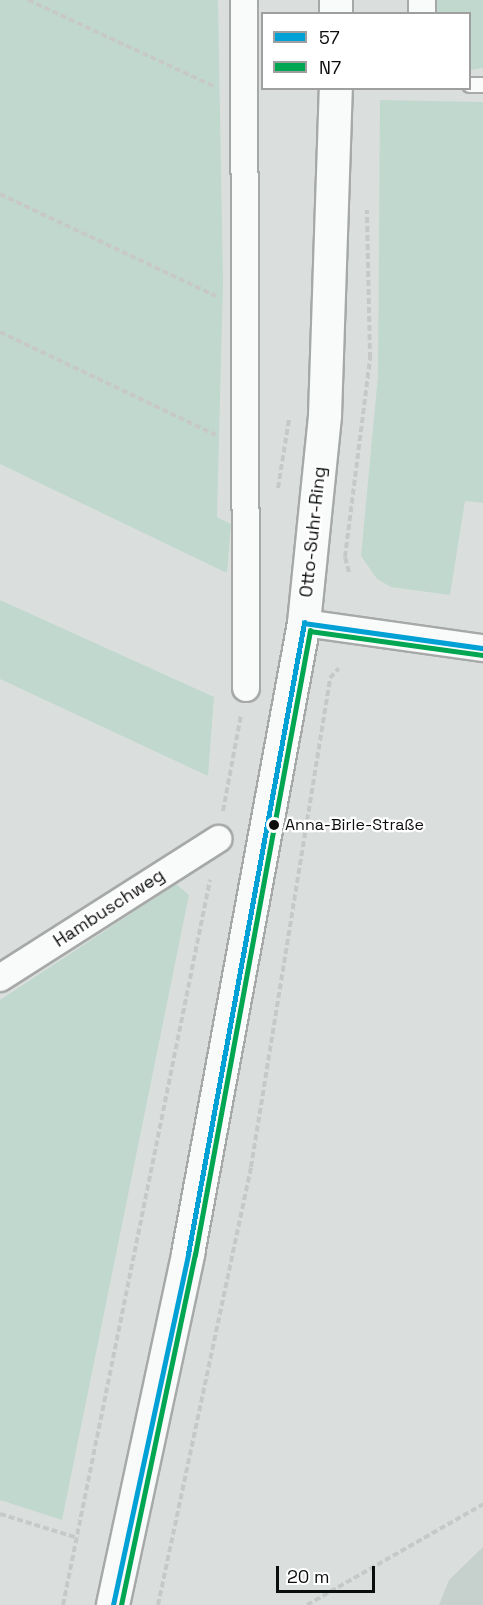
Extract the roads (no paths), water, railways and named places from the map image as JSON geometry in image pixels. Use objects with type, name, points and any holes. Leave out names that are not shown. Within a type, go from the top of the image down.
[{"type":"street","points":[[244,0],[249,312],[244,449],[246,688]]},
{"type":"street","name":"Otto-Suhr-Ring","points":[[113,1605],[192,1231],[304,623],[325,415],[336,90]]},
{"type":"street","points":[[304,623],[483,648]]},
{"type":"street","name":"Hambuschweg","points":[[0,978],[218,839]]},
{"type":"place","name":"Anna-Birle-Straße","points":[[274,825]]}]
